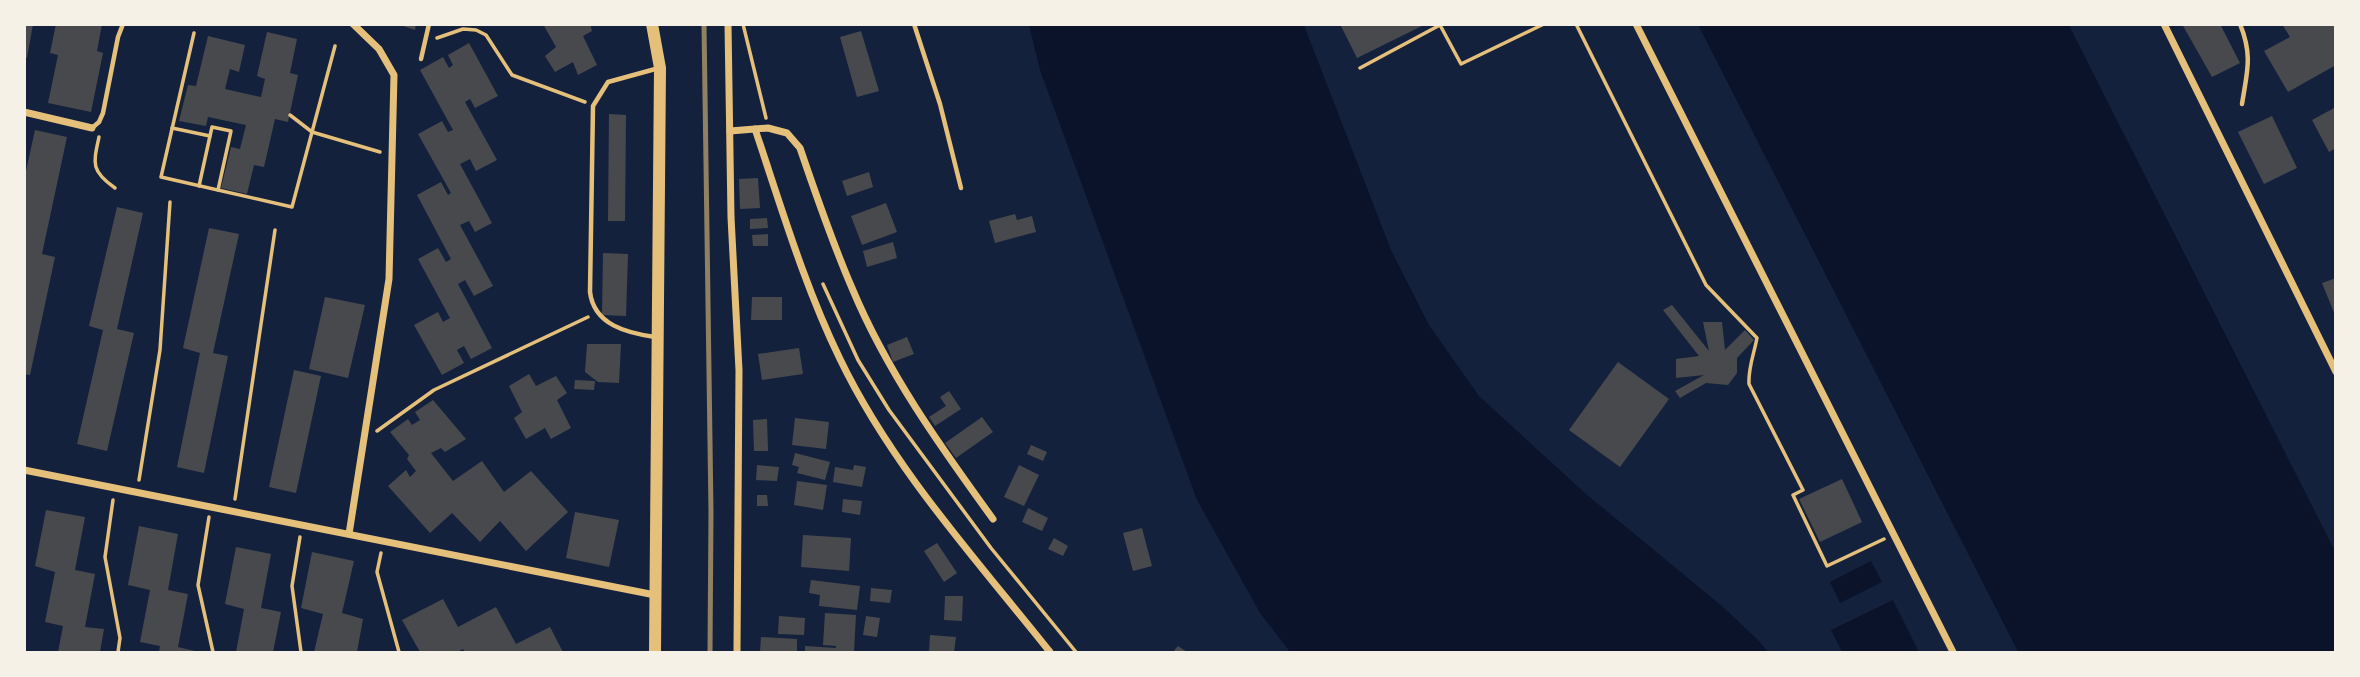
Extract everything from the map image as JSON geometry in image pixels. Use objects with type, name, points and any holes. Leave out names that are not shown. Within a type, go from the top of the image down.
[{"type":"main road","points":[[652,24],[660,68],[655,653]]},
{"type":"street","points":[[349,534],[389,279],[394,75],[379,49],[353,24]]},
{"type":"street","points":[[728,24],[731,217],[739,370],[737,653]]},
{"type":"street","points":[[1636,24],[1953,653]]},
{"type":"street","points":[[2164,24],[2336,372]]},
{"type":"street","points":[[24,112],[92,128]]},
{"type":"street","points":[[730,131],[768,128],[787,133],[800,148],[852,289],[888,361],[931,433],[993,519]]},
{"type":"street","points":[[755,129],[805,278],[840,360],[877,425],[923,493],[1050,653]]},
{"type":"street","points":[[24,470],[655,595]]},
{"type":"lane","points":[[92,128],[103,113],[123,24]]},
{"type":"lane","points":[[421,59],[429,24]]},
{"type":"lane","points":[[914,24],[940,104],[961,188]]},
{"type":"lane","points":[[2240,24],[2248,44],[2249,61],[2242,104]]},
{"type":"lane","points":[[656,338],[632,334],[612,325],[596,313],[591,304],[590,292],[593,106],[608,82],[660,68]]},
{"type":"path","points":[[1360,68],[1440,25],[1461,65],[1544,24]]},
{"type":"path","points":[[1576,24],[1706,285],[1757,338],[1754,356],[1748,369],[1749,384],[1804,489],[1793,495],[1827,566],[1893,534]]},
{"type":"path","points":[[424,43],[463,29],[475,30],[486,35],[512,75],[593,106]]},
{"type":"path","points":[[194,33],[161,177],[292,207],[335,46]]},
{"type":"path","points":[[290,115],[312,132],[392,155]]},
{"type":"path","points":[[199,186],[212,127],[231,131],[218,190]]},
{"type":"path","points":[[92,128],[98,132],[99,137],[93,160],[96,170],[115,188]]},
{"type":"path","points":[[172,128],[210,136]]},
{"type":"path","points":[[137,492],[160,351],[170,202]]},
{"type":"path","points":[[233,511],[275,230]]},
{"type":"path","points":[[363,442],[434,390],[596,313]]},
{"type":"path","points":[[115,488],[105,557],[120,638],[118,653]]},
{"type":"path","points":[[211,507],[198,585],[213,653]]},
{"type":"path","points":[[301,653],[292,586],[302,525]]},
{"type":"path","points":[[383,541],[377,572],[399,653]]},
{"type":"water","points":[[1029,25],[1304,25],[1391,250],[1429,325],[1479,396],[1586,494],[1722,606],[1768,652],[1290,652],[1260,613],[1197,500],[1040,70]]},
{"type":"water","points":[[1698,25],[2069,25],[2335,551],[2335,652],[2018,652]]},
{"type":"water","points":[[1871,561],[1882,582],[1840,603],[1830,582]]},
{"type":"water","points":[[1893,600],[1919,652],[1842,652],[1831,630]]},
{"type":"pier","points":[[1695,24],[1698,25],[2018,652],[2014,652]]},
{"type":"pier","points":[[2073,24],[2287,444],[2336,543],[2335,551],[2069,25]]},
{"type":"building","points":[[24,24],[33,24],[27,58],[24,57]]},
{"type":"building","points":[[56,24],[102,24],[97,51],[103,53],[91,112],[48,103],[58,55],[50,53]]},
{"type":"building","points":[[397,24],[416,24],[415,30]]},
{"type":"building","points":[[543,24],[590,24],[592,31],[583,36],[597,65],[578,75],[573,62],[555,72],[545,56],[556,47]]},
{"type":"building","points":[[1340,24],[1426,24],[1357,58]]},
{"type":"building","points":[[2182,24],[2220,24],[2240,63],[2212,77]]},
{"type":"building","points":[[2282,24],[2336,24],[2336,65],[2288,92],[2264,51],[2290,37]]},
{"type":"building","points":[[861,31],[879,91],[857,97],[840,37]]},
{"type":"building","points":[[267,32],[297,39],[290,73],[298,75],[288,122],[275,119],[264,167],[254,165],[247,194],[221,188],[231,147],[240,149],[246,125],[208,117],[206,126],[179,121],[188,85],[196,86],[208,36],[245,45],[239,72],[230,69],[225,89],[261,97],[265,79],[257,76]]},
{"type":"building","points":[[469,43],[498,96],[475,108],[470,99],[465,102],[497,160],[476,171],[470,159],[460,164],[492,223],[475,232],[469,221],[460,225],[493,286],[474,296],[465,280],[458,284],[492,348],[471,359],[464,346],[457,350],[464,363],[442,375],[414,325],[438,312],[443,322],[450,318],[418,259],[438,248],[446,262],[451,259],[417,195],[441,182],[448,195],[451,193],[418,134],[442,121],[448,132],[453,130],[420,70],[443,57],[449,68],[453,65],[448,55]]},
{"type":"building","points":[[2336,107],[2336,148],[2329,152],[2312,120]]},
{"type":"building","points":[[609,114],[626,115],[625,221],[608,221]]},
{"type":"building","points":[[2272,116],[2297,168],[2264,184],[2238,132]]},
{"type":"building","points":[[35,130],[67,137],[42,254],[55,257],[30,375],[24,374],[24,180]]},
{"type":"building","points":[[869,172],[873,187],[847,196],[842,181]]},
{"type":"building","points":[[758,178],[760,208],[740,209],[739,179]]},
{"type":"building","points":[[886,203],[897,232],[862,245],[851,216]]},
{"type":"building","points":[[117,207],[143,213],[117,329],[134,333],[107,451],[77,444],[103,330],[89,326]]},
{"type":"building","points":[[1015,214],[1017,220],[1032,216],[1036,232],[995,243],[989,221]]},
{"type":"building","points":[[767,218],[768,228],[750,229],[750,219]]},
{"type":"building","points":[[209,228],[239,234],[213,353],[228,356],[204,473],[177,467],[200,353],[183,348]]},
{"type":"building","points":[[768,234],[768,246],[753,246],[752,235]]},
{"type":"building","points":[[893,242],[897,258],[867,267],[863,251]]},
{"type":"building","points":[[603,253],[628,254],[626,316],[602,315]]},
{"type":"building","points":[[2336,278],[2336,315],[2335,315],[2322,283]]},
{"type":"building","points":[[325,297],[365,305],[348,378],[309,369]]},
{"type":"building","points":[[752,297],[782,297],[782,320],[751,320]]},
{"type":"building","points":[[1672,305],[1709,351],[1703,322],[1722,322],[1725,350],[1745,330],[1754,340],[1737,358],[1737,373],[1728,385],[1706,383],[1680,398],[1675,391],[1704,375],[1676,378],[1676,359],[1699,356],[1663,310]]},
{"type":"building","points":[[907,337],[914,354],[893,362],[887,345]]},
{"type":"building","points":[[587,344],[621,344],[619,383],[598,382],[585,372]]},
{"type":"building","points":[[799,348],[803,374],[762,380],[758,354]]},
{"type":"building","points":[[1618,362],[1669,399],[1620,467],[1569,430]]},
{"type":"building","points":[[294,370],[321,376],[296,493],[269,487]]},
{"type":"building","points":[[529,374],[536,386],[556,376],[567,393],[557,400],[571,428],[551,439],[545,428],[526,439],[514,418],[522,412],[509,386]]},
{"type":"building","points":[[575,380],[595,381],[594,390],[574,389]]},
{"type":"building","points":[[949,391],[961,409],[935,426],[929,417],[946,406],[940,397]]},
{"type":"building","points":[[433,400],[466,439],[445,452],[441,448],[431,453],[453,481],[482,461],[504,492],[531,471],[568,512],[526,551],[500,521],[480,542],[452,513],[430,533],[388,486],[406,470],[410,477],[416,471],[407,459],[409,455],[390,432],[408,419],[412,425],[420,420],[415,412]]},
{"type":"building","points":[[982,417],[993,432],[956,458],[945,443]]},
{"type":"building","points":[[795,418],[829,422],[826,449],[792,445]]},
{"type":"building","points":[[767,419],[768,451],[754,451],[753,420]]},
{"type":"building","points":[[1031,445],[1047,452],[1043,461],[1027,454]]},
{"type":"building","points":[[795,453],[830,462],[825,480],[797,473],[799,467],[792,465]]},
{"type":"building","points":[[757,465],[779,467],[777,481],[756,480]]},
{"type":"building","points":[[854,465],[866,467],[862,487],[833,482],[835,467],[853,470]]},
{"type":"building","points":[[1019,465],[1039,475],[1024,506],[1004,497]]},
{"type":"building","points":[[1842,479],[1862,522],[1820,542],[1799,499]]},
{"type":"building","points":[[797,481],[827,485],[823,510],[794,505]]},
{"type":"building","points":[[757,495],[767,495],[768,506],[757,506]]},
{"type":"building","points":[[843,499],[862,501],[860,515],[842,512]]},
{"type":"building","points":[[1028,508],[1048,518],[1042,531],[1022,522]]},
{"type":"building","points":[[46,510],[85,517],[75,570],[95,574],[85,627],[104,629],[100,652],[58,652],[63,626],[45,622],[55,572],[35,566]]},
{"type":"building","points":[[575,512],[619,520],[609,567],[566,558]]},
{"type":"building","points":[[139,526],[178,534],[168,590],[188,594],[178,647],[199,652],[159,652],[160,646],[140,642],[150,590],[128,585]]},
{"type":"building","points":[[1142,528],[1152,566],[1133,571],[1123,533]]},
{"type":"building","points":[[803,535],[851,538],[849,571],[801,567]]},
{"type":"building","points":[[1054,538],[1068,546],[1063,556],[1048,549]]},
{"type":"building","points":[[937,543],[957,573],[944,582],[924,551]]},
{"type":"building","points":[[236,547],[271,554],[261,608],[281,612],[273,652],[236,652],[244,609],[225,604]]},
{"type":"building","points":[[312,552],[354,561],[342,613],[363,619],[357,652],[314,652],[323,614],[301,608]]},
{"type":"building","points":[[811,580],[860,586],[857,610],[819,606],[820,595],[809,593]]},
{"type":"building","points":[[871,588],[892,590],[890,603],[870,601]]},
{"type":"building","points":[[945,596],[963,596],[962,621],[944,620]]},
{"type":"building","points":[[443,599],[458,627],[496,607],[516,644],[550,627],[563,652],[465,652],[463,649],[457,652],[420,652],[402,620]]},
{"type":"building","points":[[825,613],[856,615],[854,652],[805,652],[805,646],[836,648],[823,645]]},
{"type":"building","points":[[779,616],[805,618],[804,635],[778,634]]},
{"type":"building","points":[[866,616],[880,618],[877,637],[863,635]]},
{"type":"building","points":[[930,635],[956,637],[954,652],[929,652]]},
{"type":"building","points":[[761,637],[797,639],[797,652],[760,652]]},
{"type":"building","points":[[1178,646],[1187,652],[1173,652]]},
{"type":"railway","points":[[704,24],[711,512],[710,652]]}]
